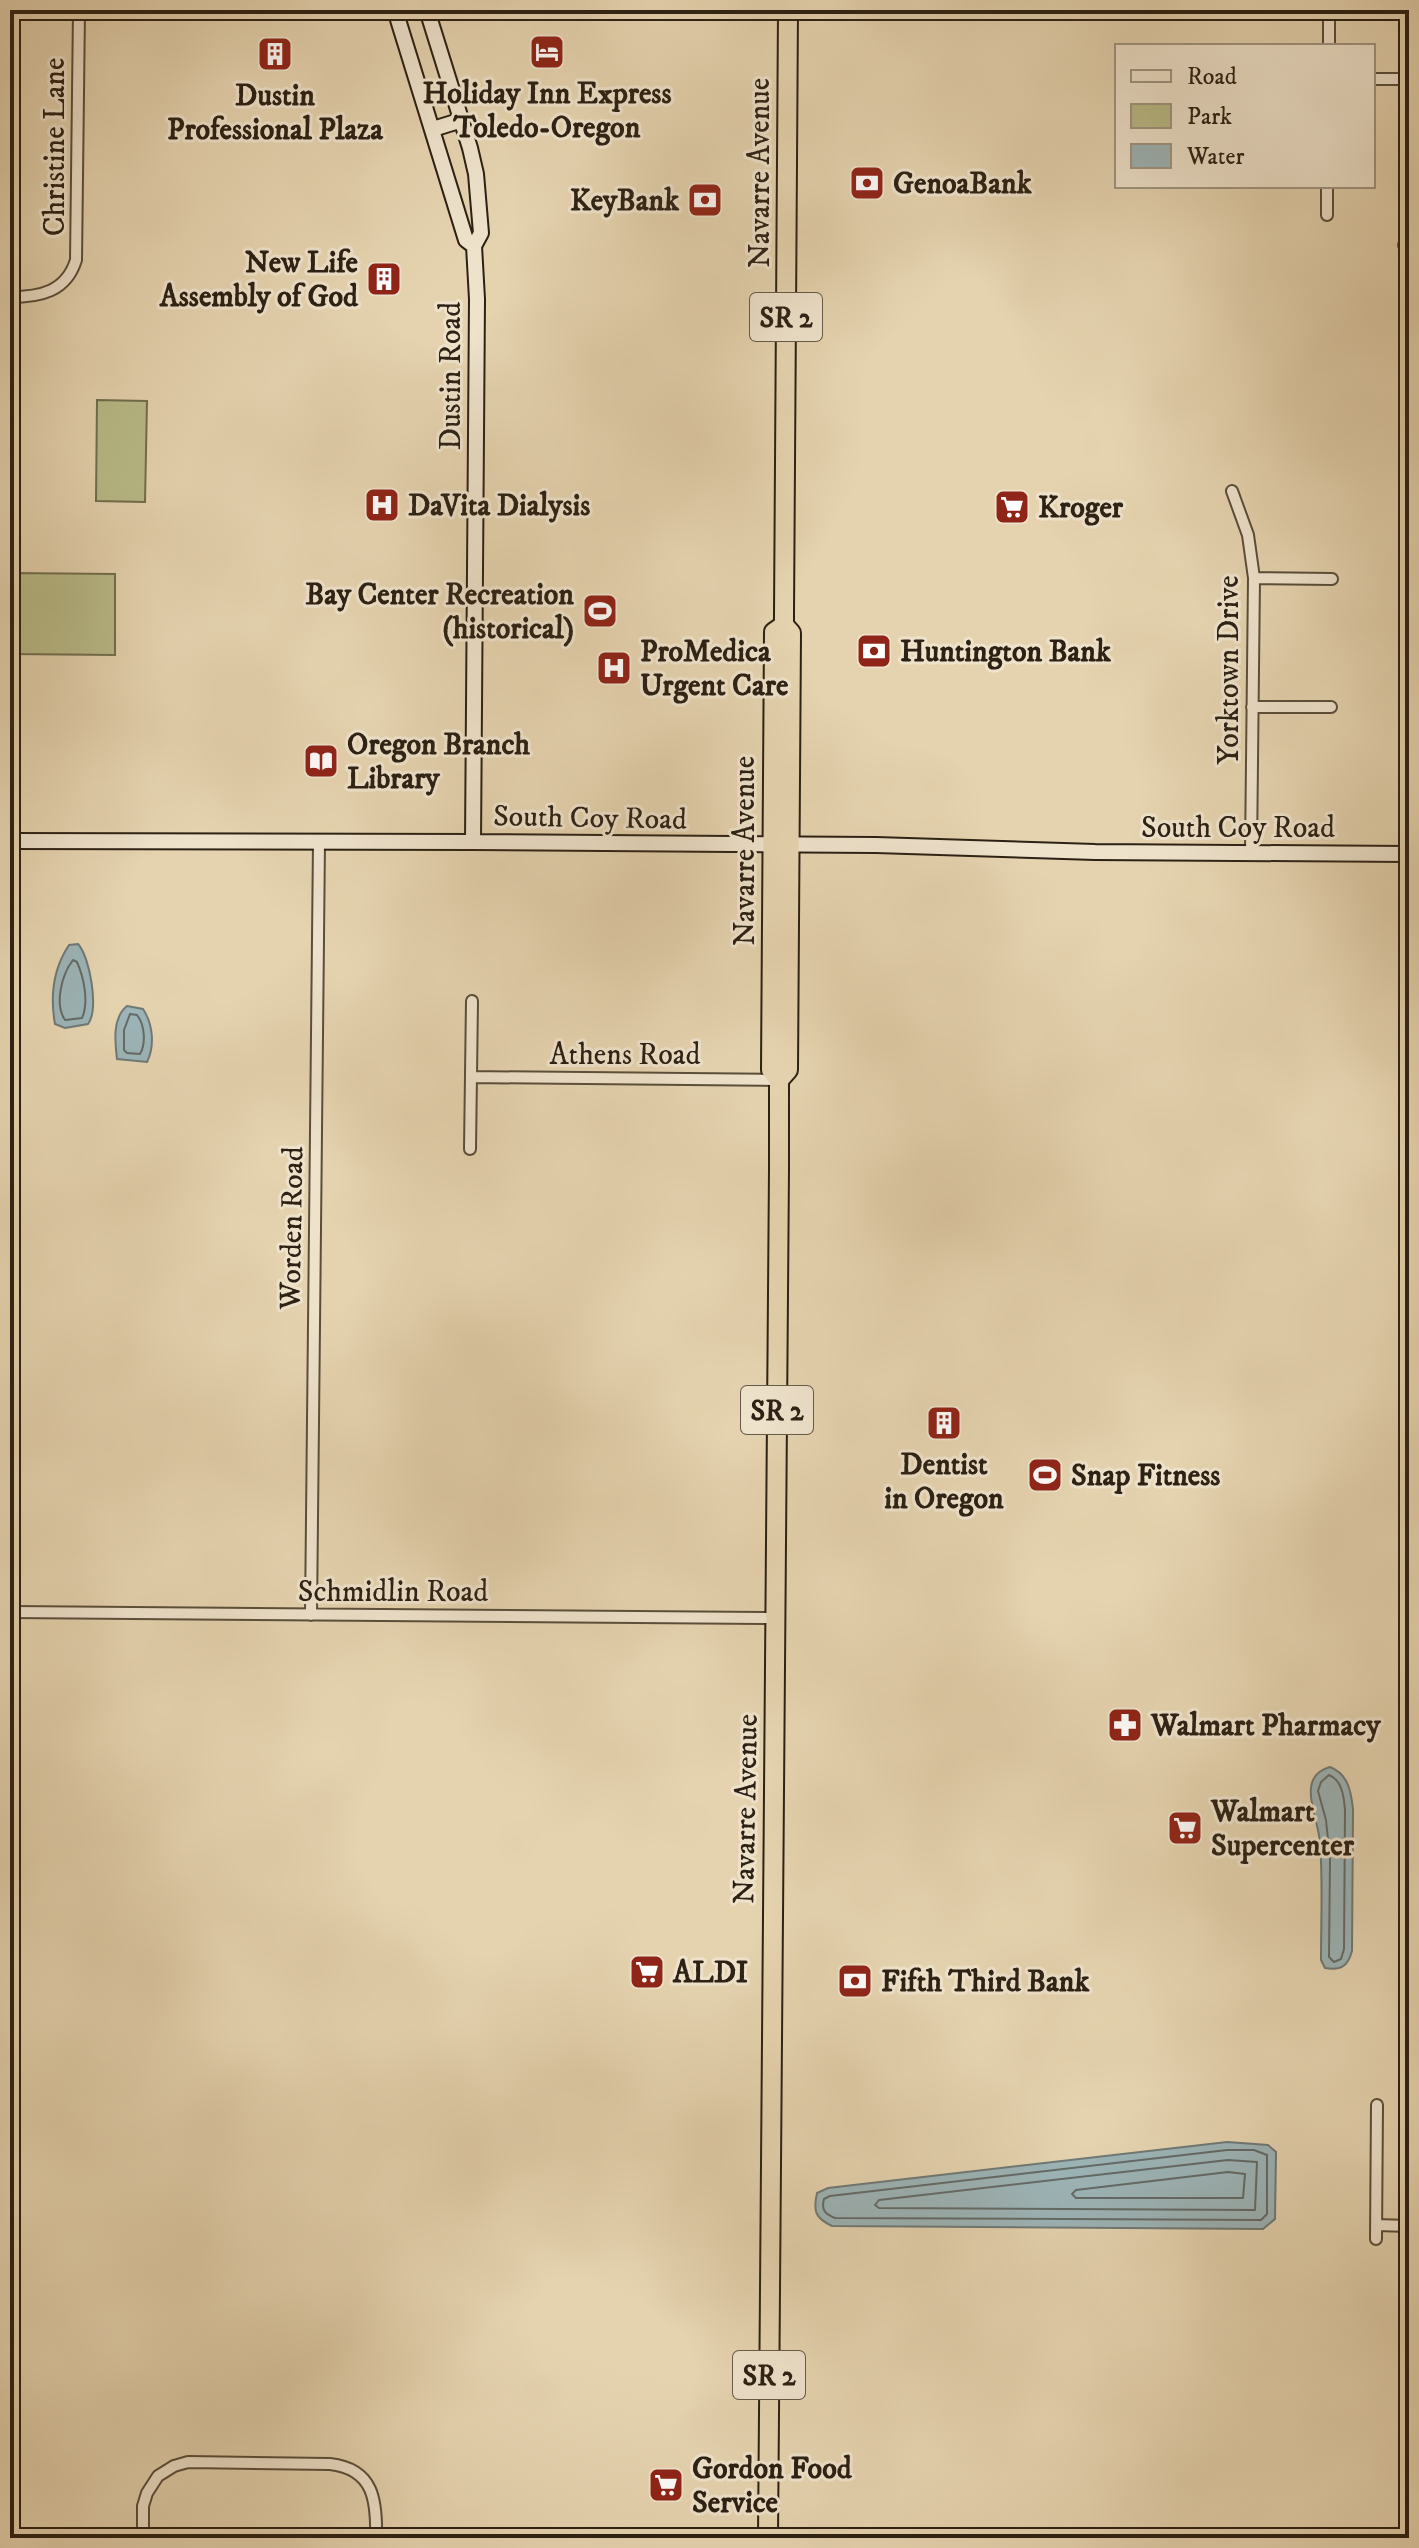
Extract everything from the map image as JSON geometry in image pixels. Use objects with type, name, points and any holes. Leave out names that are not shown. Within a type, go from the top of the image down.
[{"type":"highway","name":"Navarre Avenue","points":[[768,2538],[779,1080],[771,1070],[771,1010],[791,633],[784,625],[788,10]]},
{"type":"highway","name":"Navarre Avenue","points":[[779,1080],[788,1070],[781,844]]},
{"type":"highway","points":[[771,1010],[778,1026],[779,1049],[783,1054],[788,1054]]},
{"type":"street","name":"Christine Lane","points":[[10,297],[40,296],[64,281],[73,269],[78,250],[79,10]]},
{"type":"street","name":"Dustin Road","points":[[395,10],[466,240],[474,246]]},
{"type":"street","name":"Dustin Road","points":[[427,10],[470,148],[480,205],[481,233],[474,246],[477,299],[473,842]]},
{"type":"street","points":[[1329,10],[1329,44]]},
{"type":"street","points":[[1375,79],[1409,79]]},
{"type":"street","points":[[433,129],[462,120]]},
{"type":"street","points":[[1327,188],[1327,215]]},
{"type":"street","name":"Yorktown Drive","points":[[1232,491],[1248,535],[1254,578],[1251,853]]},
{"type":"street","points":[[1254,578],[1332,579]]},
{"type":"street","points":[[1252,707],[1331,707]]},
{"type":"street","name":"South Coy Road","points":[[10,841],[781,844],[1409,854]]},
{"type":"street","name":"Worden Road","points":[[311,1615],[319,842]]},
{"type":"street","points":[[470,1149],[472,1001]]},
{"type":"street","name":"Athens Road","points":[[471,1077],[779,1080]]},
{"type":"street","name":"Schmidlin Road","points":[[10,1612],[775,1618]]},
{"type":"street","points":[[1376,2239],[1377,2105]]},
{"type":"street","points":[[1376,2225],[1409,2226]]},
{"type":"street","points":[[143,2538],[143,2506],[151,2484],[169,2468],[194,2462],[330,2464],[347,2467],[364,2479],[372,2492],[376,2506],[376,2538]]},
{"type":"green space","points":[[97,400],[147,401],[145,502],[96,501]]},
{"type":"green space","points":[[10,573],[115,574],[115,655],[10,654]]},
{"type":"water","points":[[78,944],[89,971],[93,1007],[88,1024],[65,1028],[55,1024],[54,983],[69,945]]},
{"type":"water","points":[[127,1006],[143,1009],[149,1021],[152,1042],[147,1062],[117,1059],[117,1024]]},
{"type":"water","points":[[1330,1767],[1345,1779],[1353,1809],[1352,1951],[1346,1964],[1335,1969],[1325,1968],[1321,1960],[1321,1857],[1311,1795],[1315,1777]]},
{"type":"water","points":[[1227,2142],[1268,2145],[1276,2152],[1275,2219],[1263,2229],[832,2226],[819,2217],[815,2205],[817,2193],[828,2188]]},
{"type":"place","name":"Holiday Inn Express Toledo-Oregon","points":[[547,52]]},
{"type":"place","name":"Dustin Professional Plaza","points":[[275,54]]},
{"type":"place","name":"GenoaBank","points":[[867,183]]},
{"type":"place","name":"KeyBank","points":[[705,200]]},
{"type":"place","name":"New Life Assembly of God","points":[[384,279]]},
{"type":"place","name":"DaVita Dialysis","points":[[382,505]]},
{"type":"place","name":"Kroger","points":[[1012,507]]},
{"type":"place","name":"Bay Center Recreation (historical)","points":[[600,611]]},
{"type":"place","name":"Huntington Bank","points":[[874,651]]},
{"type":"place","name":"ProMedica Urgent Care","points":[[614,668]]},
{"type":"place","name":"Oregon Branch Library","points":[[321,761]]},
{"type":"place","name":"Dentist in Oregon","points":[[944,1423]]},
{"type":"place","name":"Snap Fitness","points":[[1045,1475]]},
{"type":"place","name":"Walmart Pharmacy","points":[[1125,1725]]},
{"type":"place","name":"Walmart Supercenter","points":[[1185,1828]]},
{"type":"place","name":"ALDI","points":[[647,1972]]},
{"type":"place","name":"Fifth Third Bank","points":[[855,1981]]},
{"type":"place","name":"Gordon Food Service","points":[[666,2485]]}]
